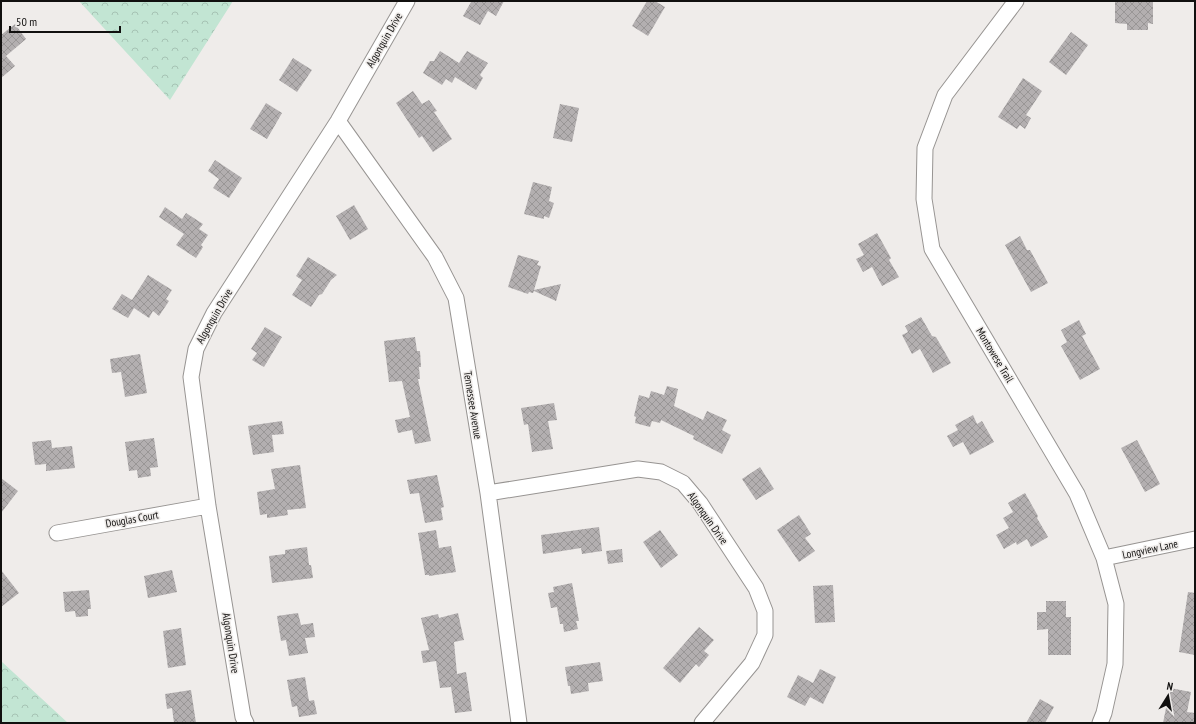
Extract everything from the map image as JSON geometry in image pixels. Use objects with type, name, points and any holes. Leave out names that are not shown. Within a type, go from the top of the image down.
[{"type":"street","name":"Algonquin Drive","points":[[246,723],[243,717],[208,506],[191,377],[196,349],[214,313],[338,121],[407,1]]},
{"type":"street","name":"Montowese Trail","points":[[1016,1],[945,95],[925,148],[924,199],[932,249],[1077,494],[1104,558],[1116,604],[1115,664],[1104,713],[1100,723]]},
{"type":"street","name":"Tennessee Avenue","points":[[338,121],[436,257],[456,298],[488,493],[519,723]]},
{"type":"street","name":"Algonquin Drive","points":[[488,493],[638,469],[661,472],[683,483],[700,503],[756,588],[765,611],[765,635],[752,663],[702,723]]},
{"type":"street","name":"Douglas Court","points":[[57,533],[208,506]]},
{"type":"street","name":"Longview Lane","points":[[1104,558],[1195,539]]},
{"type":"green space","points":[[79,1],[233,1],[170,100]]},
{"type":"green space","points":[[1,661],[68,723],[1,723]]},
{"type":"building","points":[[469,1],[504,1],[496,16],[488,11],[480,25],[463,16],[471,2]]},
{"type":"building","points":[[647,1],[655,1],[665,7],[648,36],[632,26]]},
{"type":"building","points":[[1115,1],[1153,1],[1153,24],[1148,23],[1148,30],[1127,30],[1127,24],[1115,23]]},
{"type":"building","points":[[15,24],[26,39],[6,56],[15,66],[1,78],[1,35]]},
{"type":"building","points":[[1071,32],[1088,45],[1066,75],[1049,62]]},
{"type":"building","points":[[440,51],[459,63],[467,51],[488,63],[480,75],[483,78],[476,90],[455,77],[452,83],[446,79],[442,85],[423,73],[430,61],[434,61]]},
{"type":"building","points":[[293,58],[312,70],[297,92],[279,80]]},
{"type":"building","points":[[1023,78],[1042,91],[1026,115],[1031,118],[1025,129],[1020,125],[1017,129],[998,117]]},
{"type":"building","points":[[413,91],[422,104],[429,100],[437,111],[434,112],[452,139],[433,152],[422,136],[419,138],[396,103]]},
{"type":"building","points":[[266,103],[282,113],[267,139],[250,129]]},
{"type":"building","points":[[560,104],[579,108],[572,142],[553,138]]},
{"type":"building","points":[[215,160],[242,178],[229,198],[213,188],[219,179],[208,171]]},
{"type":"building","points":[[533,182],[552,187],[549,201],[554,203],[549,218],[544,216],[544,219],[524,214]]},
{"type":"building","points":[[354,205],[368,229],[350,240],[336,216]]},
{"type":"building","points":[[165,207],[182,219],[186,213],[203,224],[199,229],[208,235],[201,245],[203,247],[196,258],[176,245],[184,234],[159,217]]},
{"type":"building","points":[[877,233],[891,258],[889,260],[899,277],[882,286],[872,267],[863,272],[856,259],[864,255],[858,244]]},
{"type":"building","points":[[1020,236],[1027,250],[1030,250],[1048,283],[1031,292],[1005,245]]},
{"type":"building","points":[[518,255],[539,261],[537,265],[541,266],[534,290],[561,284],[556,301],[534,291],[533,293],[529,292],[528,294],[508,287]]},
{"type":"building","points":[[308,257],[337,275],[331,280],[311,307],[292,295],[302,280],[296,276]]},
{"type":"building","points":[[148,275],[172,290],[166,299],[169,301],[159,316],[153,311],[149,318],[134,308],[128,318],[112,309],[122,294],[132,300]]},
{"type":"building","points":[[921,317],[932,336],[936,337],[951,363],[933,373],[920,349],[912,354],[902,335],[908,332],[905,326]]},
{"type":"building","points":[[1079,320],[1086,334],[1082,336],[1100,369],[1080,380],[1061,346],[1067,342],[1061,330]]},
{"type":"building","points":[[265,327],[282,337],[264,367],[252,360],[257,353],[251,349]]},
{"type":"building","points":[[415,337],[417,351],[420,351],[421,367],[419,367],[420,379],[418,379],[431,441],[415,444],[412,430],[398,433],[395,420],[410,417],[402,381],[389,382],[384,341]]},
{"type":"building","points":[[140,354],[147,393],[125,397],[121,372],[112,373],[110,359]]},
{"type":"building","points":[[667,386],[678,389],[674,406],[703,420],[707,411],[727,420],[722,430],[731,435],[722,454],[693,439],[694,436],[661,420],[660,423],[652,421],[650,427],[635,423],[636,417],[634,416],[639,395],[649,398],[651,391],[664,395]]},
{"type":"building","points":[[554,403],[557,420],[548,421],[553,449],[532,452],[528,424],[524,425],[521,408]]},
{"type":"building","points":[[973,415],[977,424],[982,421],[994,442],[970,455],[963,442],[953,447],[947,436],[958,430],[955,425]]},
{"type":"building","points":[[282,421],[284,434],[272,435],[274,452],[253,455],[248,426]]},
{"type":"building","points":[[154,438],[158,467],[150,468],[151,476],[138,478],[137,470],[129,471],[125,442]]},
{"type":"building","points":[[51,440],[52,448],[72,446],[75,468],[46,471],[46,464],[35,465],[32,442]]},
{"type":"building","points":[[1137,440],[1160,484],[1145,492],[1121,448]]},
{"type":"building","points":[[300,465],[306,508],[287,510],[288,515],[267,518],[267,514],[260,515],[257,492],[275,489],[271,469]]},
{"type":"building","points":[[760,467],[774,489],[756,500],[742,479]]},
{"type":"building","points":[[437,475],[444,507],[441,508],[443,520],[425,523],[419,493],[410,494],[407,480]]},
{"type":"building","points":[[1,478],[18,491],[1,513]]},
{"type":"building","points":[[1025,493],[1048,537],[1031,547],[1027,539],[1017,545],[1016,542],[1004,549],[996,535],[1009,528],[1003,518],[1013,512],[1008,503]]},
{"type":"building","points":[[799,515],[811,534],[805,538],[815,551],[799,562],[777,530]]},
{"type":"building","points":[[599,527],[602,551],[582,554],[581,548],[543,554],[541,535]]},
{"type":"building","points":[[436,530],[439,548],[451,546],[456,572],[429,576],[425,575],[418,533]]},
{"type":"building","points":[[660,530],[678,555],[661,568],[643,542]]},
{"type":"building","points":[[307,547],[309,565],[311,565],[313,578],[272,583],[269,556],[285,554],[285,550]]},
{"type":"building","points":[[622,549],[623,562],[608,564],[606,551]]},
{"type":"building","points":[[1,570],[19,593],[1,607]]},
{"type":"building","points":[[172,570],[177,592],[148,598],[144,576]]},
{"type":"building","points":[[572,583],[579,621],[576,621],[578,629],[564,632],[563,624],[560,624],[557,607],[551,608],[548,593],[554,592],[553,587]]},
{"type":"building","points":[[833,585],[835,622],[815,623],[813,586]]},
{"type":"building","points":[[89,590],[91,609],[88,609],[88,616],[76,617],[75,611],[65,612],[63,592]]},
{"type":"building","points":[[1188,592],[1195,593],[1195,655],[1179,652]]},
{"type":"building","points":[[1046,601],[1066,601],[1066,617],[1071,617],[1071,655],[1048,655],[1048,629],[1037,630],[1037,612],[1046,612]]},
{"type":"building","points":[[298,613],[301,625],[313,623],[315,637],[305,638],[308,653],[289,656],[286,640],[281,641],[277,616]]},
{"type":"building","points":[[458,613],[464,640],[454,642],[457,674],[466,672],[472,711],[455,713],[451,687],[440,688],[436,661],[423,663],[421,651],[429,650],[421,618],[438,614],[439,618]]},
{"type":"building","points":[[699,627],[714,640],[704,651],[709,655],[699,667],[696,664],[680,683],[663,668]]},
{"type":"building","points":[[181,628],[186,665],[168,668],[163,631]]},
{"type":"building","points":[[600,662],[603,681],[588,683],[589,691],[571,694],[565,667]]},
{"type":"building","points":[[820,669],[836,677],[823,704],[810,697],[805,706],[787,697],[798,675],[813,683]]},
{"type":"building","points":[[305,677],[309,701],[314,700],[317,714],[299,717],[297,706],[292,707],[287,680]]},
{"type":"building","points":[[1170,688],[1191,692],[1187,712],[1195,713],[1195,723],[1163,723]]},
{"type":"building","points":[[191,690],[196,723],[174,723],[172,708],[167,709],[165,694]]},
{"type":"building","points":[[1040,699],[1054,707],[1045,723],[1026,723]]}]
